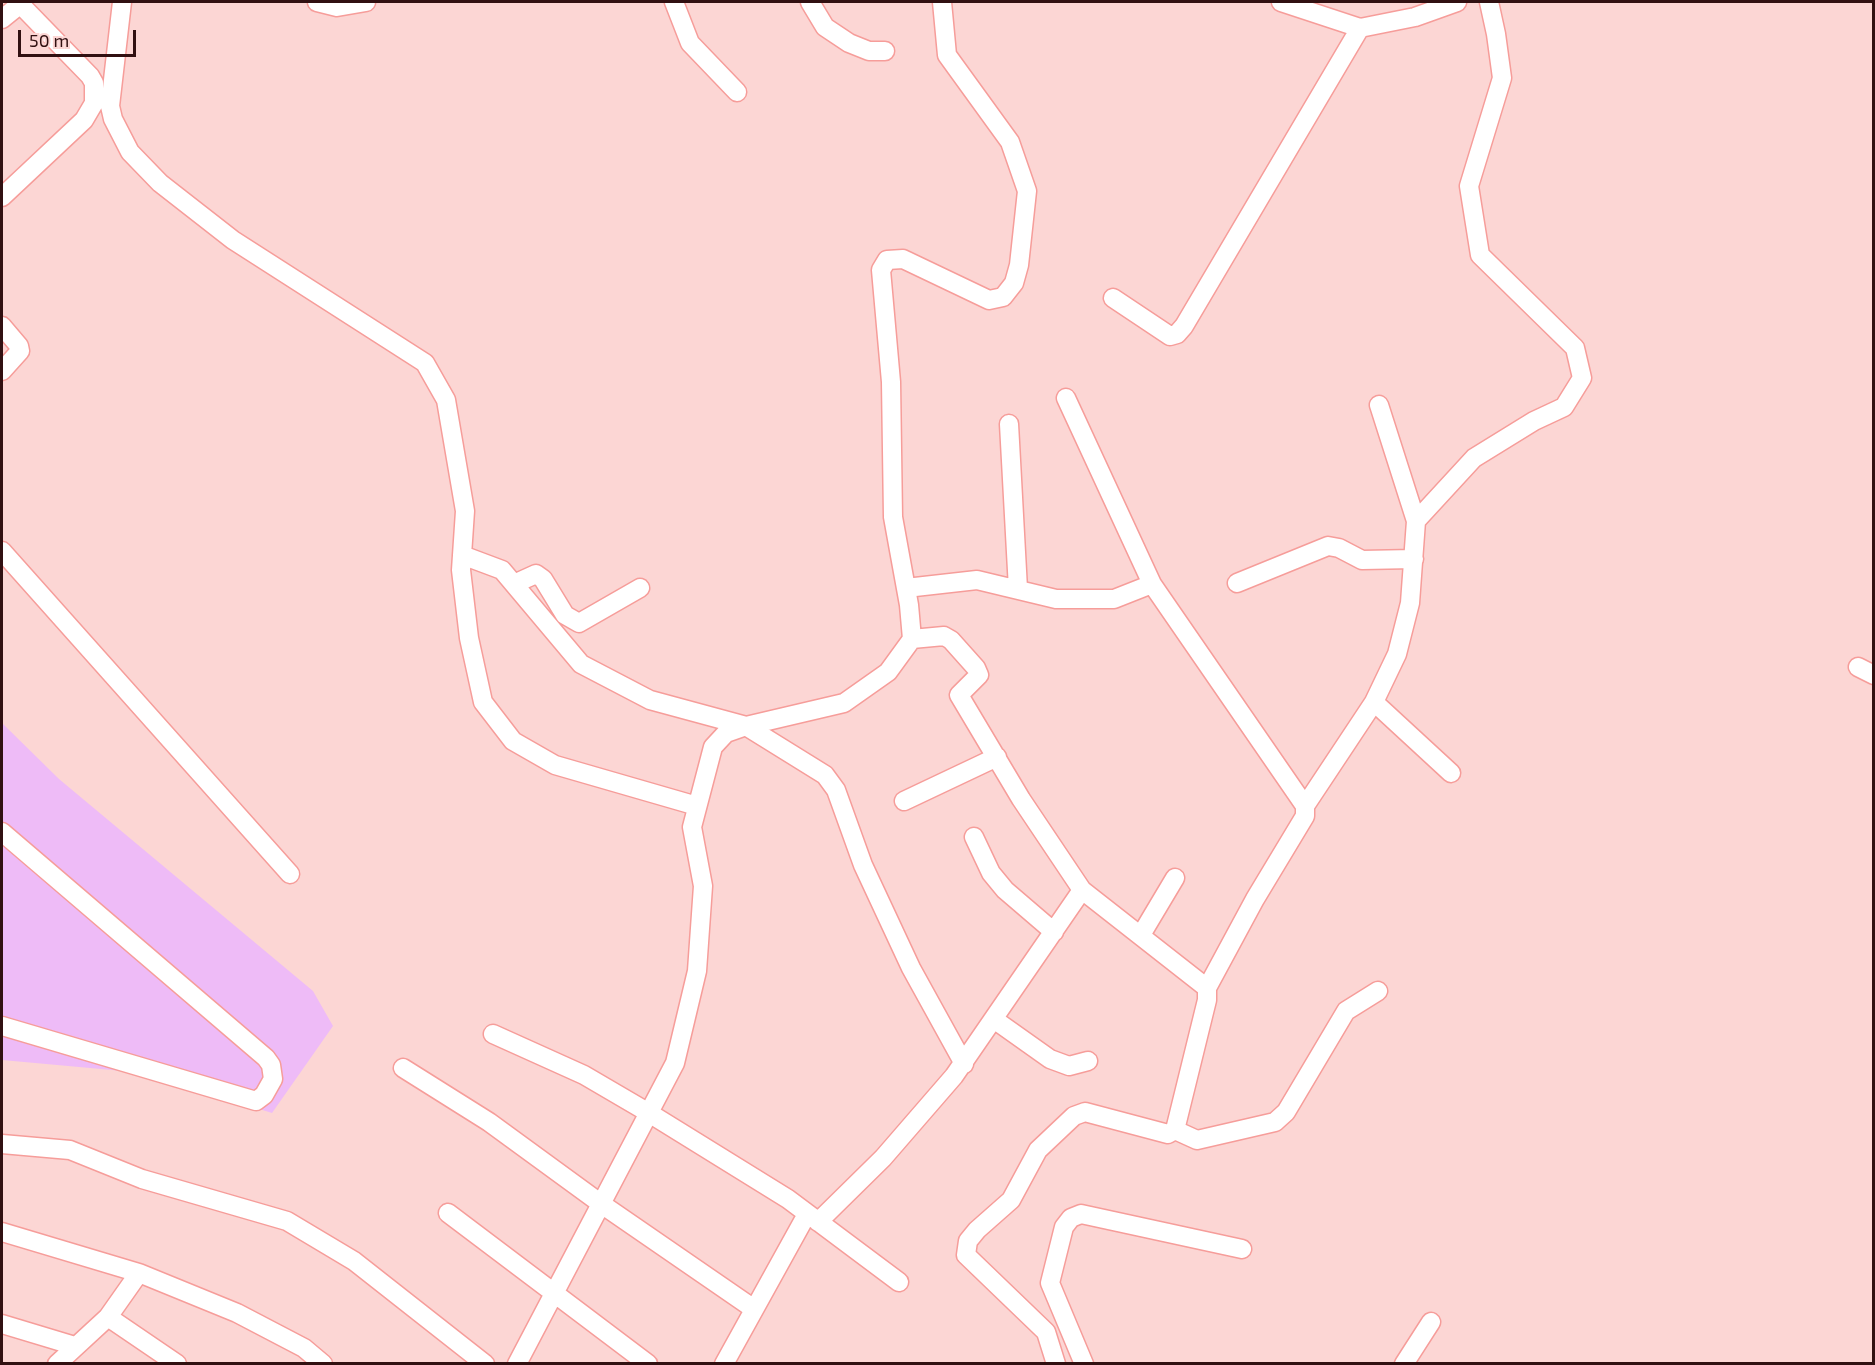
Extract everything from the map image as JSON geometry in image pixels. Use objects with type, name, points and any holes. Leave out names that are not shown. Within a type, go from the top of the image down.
[{"type":"street","points":[[122,2],[110,106],[113,119],[130,152],[160,183],[233,240],[425,363],[446,400],[465,511],[461,570],[469,638],[483,702],[513,741],[555,765],[697,806]]},
{"type":"street","points":[[317,2],[337,7],[366,2]]},
{"type":"street","points":[[674,2],[690,43],[736,92]]},
{"type":"street","points":[[810,2],[825,27],[849,43],[869,51],[885,51]]},
{"type":"street","points":[[517,1364],[675,1063],[697,971],[703,886],[692,827],[713,747],[726,733],[746,726],[844,704],[888,672],[912,639],[906,588],[893,517],[891,382],[881,270],[887,260],[903,259],[989,300],[1003,297],[1014,284],[1019,265],[1027,191],[1010,142],[947,56],[942,2]]},
{"type":"street","points":[[1281,2],[1360,28],[1415,17],[1457,2]]},
{"type":"street","points":[[1416,521],[1474,458],[1534,421],[1564,407],[1582,378],[1575,348],[1480,255],[1468,186],[1502,78],[1497,34],[1489,2]]},
{"type":"street","points":[[2,20],[22,3],[94,83],[94,103],[84,120],[2,197]]},
{"type":"street","points":[[1113,298],[1170,336],[1184,326],[1360,28]]},
{"type":"street","points":[[2,326],[19,346],[20,351],[2,371]]},
{"type":"street","points":[[1066,398],[1152,584],[1305,806]]},
{"type":"street","points":[[1056,1364],[1046,1332],[966,1255],[968,1241],[1011,1200],[1038,1150],[1074,1116],[1085,1112],[1168,1134],[1175,1130],[1207,1000],[1207,988],[1255,899],[1305,816],[1305,806],[1374,702],[1397,654],[1410,603],[1416,521],[1379,405]]},
{"type":"street","points":[[1009,424],[1018,588]]},
{"type":"street","points":[[1237,583],[1328,546],[1362,560],[1414,559]]},
{"type":"street","points":[[2,551],[290,874]]},
{"type":"street","points":[[462,555],[502,570],[581,664],[650,700],[746,726],[825,775],[836,790],[863,865],[911,968],[964,1064]]},
{"type":"street","points":[[514,584],[536,574],[543,579],[565,615],[579,623],[640,588]]},
{"type":"street","points":[[906,588],[977,580],[1018,588],[1056,599],[1114,599],[1152,584]]},
{"type":"street","points":[[912,639],[944,636],[951,640],[976,668],[979,675],[960,695],[1020,799],[1082,890],[1207,988]]},
{"type":"street","points":[[1374,702],[1451,773]]},
{"type":"street","points":[[904,801],[997,757]]},
{"type":"street","points":[[2,832],[266,1058],[271,1065],[273,1079],[264,1095],[256,1101],[2,1026]]},
{"type":"street","points":[[974,837],[991,873],[1005,890],[1054,932]]},
{"type":"street","points":[[1141,935],[1175,878]]},
{"type":"street","points":[[724,1364],[754,1309],[813,1218],[884,1158],[964,1064],[1082,890]]},
{"type":"street","points":[[1175,1130],[1197,1140],[1275,1122],[1286,1112],[1346,1011],[1378,991]]},
{"type":"street","points":[[995,1020],[1050,1059],[1069,1066],[1088,1061]]},
{"type":"street","points":[[493,1034],[584,1075],[649,1113],[813,1218],[899,1282]]},
{"type":"street","points":[[403,1068],[489,1122],[600,1203],[754,1309]]},
{"type":"street","points":[[4,1143],[70,1150],[142,1179],[287,1221],[354,1261],[485,1364]]},
{"type":"street","points":[[448,1213],[613,1340],[648,1364]]},
{"type":"street","points":[[1083,1364],[1050,1283],[1064,1227],[1071,1218],[1081,1214],[1242,1249]]},
{"type":"street","points":[[2,1232],[139,1273],[237,1313],[304,1348],[323,1364]]},
{"type":"street","points":[[57,1364],[108,1317],[139,1273]]},
{"type":"street","points":[[108,1317],[177,1364]]},
{"type":"street","points":[[1404,1364],[1431,1322]]},
{"type":"street","points":[[2,1324],[75,1346]]},
{"type":"shaded area","points":[[2,723],[59,779],[313,991],[333,1026],[272,1113],[145,1073],[2,1060]]}]
